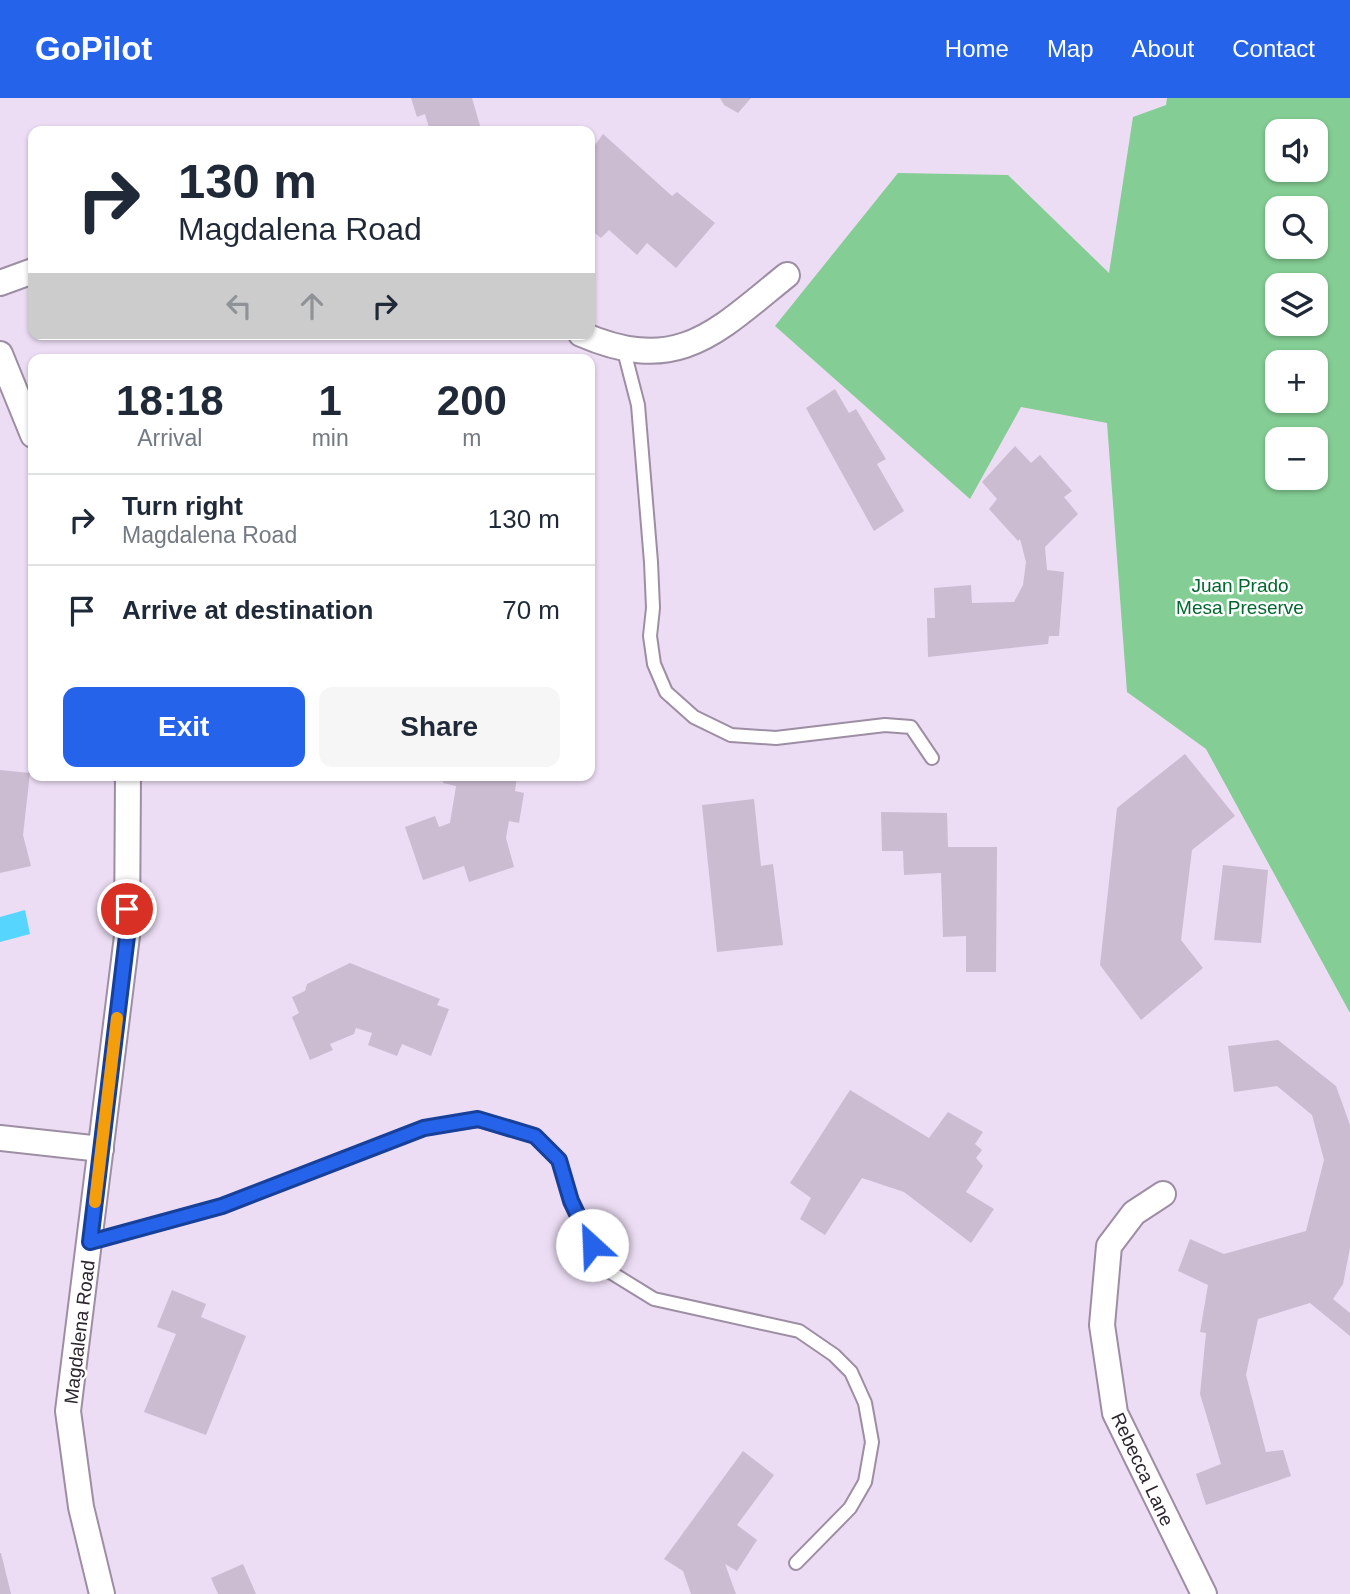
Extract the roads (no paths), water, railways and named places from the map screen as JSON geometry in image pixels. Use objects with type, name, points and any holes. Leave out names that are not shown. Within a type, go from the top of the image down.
[{"type":"street","points":[[0,283],[28,273]]},
{"type":"street","points":[[595,340],[607,345],[668,352],[712,336],[787,275]]},
{"type":"street","points":[[0,354],[28,423]]},
{"type":"street","name":"Magdalena Road","points":[[102,1594],[81,1507],[68,1411],[127,936],[128,781]]},
{"type":"street","points":[[0,1138],[101,1149]]},
{"type":"street","name":"Rebecca Lane","points":[[1163,1194],[1134,1213],[1110,1246],[1102,1325],[1115,1413],[1203,1594]]},
{"type":"lane","points":[[622,347],[638,405],[651,562],[653,608],[650,636],[654,664],[666,692],[694,718],[731,735],[776,738],[885,724],[911,727],[932,758]]},
{"type":"lane","points":[[90,1242],[222,1206],[424,1128],[478,1119],[535,1136],[559,1160],[571,1201],[602,1268],[654,1299],[799,1331],[834,1355],[850,1372],[865,1403],[872,1442],[865,1482],[850,1508],[796,1563]]},
{"type":"water","points":[[25,910],[30,934],[0,942],[0,917]]},
{"type":"park label","name":"Juan Prado Mesa Preserve","points":[[1240,596]]}]
